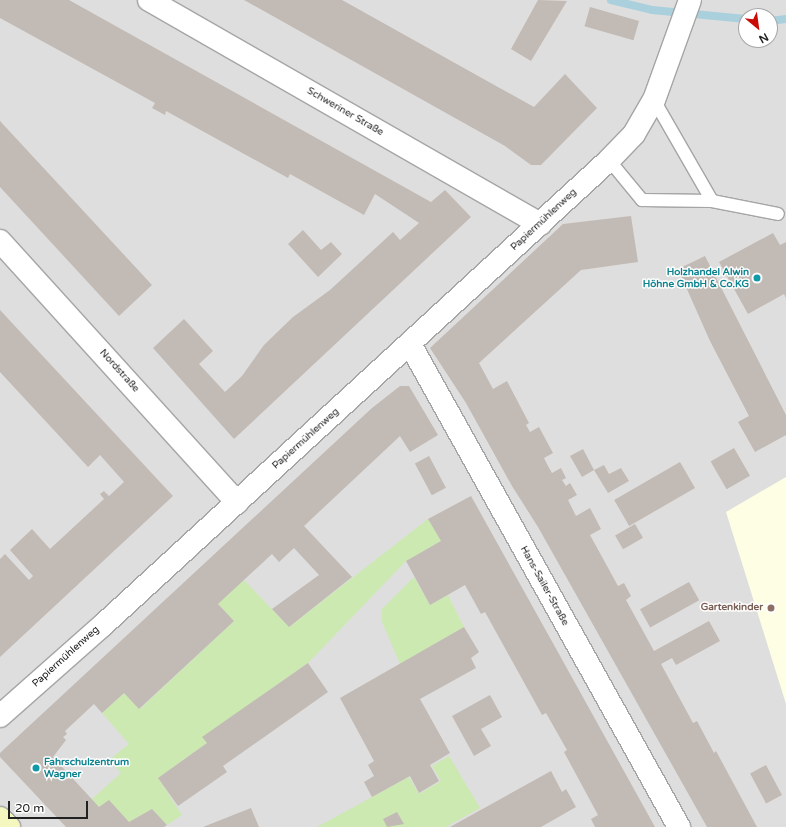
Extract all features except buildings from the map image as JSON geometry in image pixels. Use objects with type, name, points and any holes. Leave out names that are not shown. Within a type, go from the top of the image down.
[{"type":"main road","points":[[0,818],[8,827]]},
{"type":"street","name":"Schweriner Straße","points":[[149,0],[540,224]]},
{"type":"street","name":"Papiermühlenweg","points":[[0,716],[237,502],[609,160],[634,134],[654,100],[676,34],[690,0]]},
{"type":"street","name":"Nordstraße","points":[[0,241],[237,502]]},
{"type":"street","name":"Hans-Sailer-Straße","points":[[410,344],[679,827]]},
{"type":"lane","points":[[654,100],[712,201]]},
{"type":"lane","points":[[609,160],[642,200],[712,201],[778,214]]},
{"type":"shaded area","points":[[0,0],[786,0],[786,827],[0,827]]},
{"type":"shaded area","name":"Gartenkinder","points":[[786,477],[786,704],[726,512]]},
{"type":"green space","points":[[428,519],[441,541],[406,561],[308,663],[203,737],[207,743],[158,778],[182,815],[167,825],[152,809],[129,822],[109,801],[99,807],[92,799],[121,773],[109,760],[129,744],[102,713],[124,693],[140,709],[234,621],[218,604],[244,580],[289,627]]},
{"type":"green space","points":[[414,577],[430,605],[448,595],[464,627],[400,664],[382,622],[382,609]]},
{"type":"green space","points":[[449,756],[480,808],[446,827],[317,827],[409,777],[419,794],[441,781],[432,766]]},
{"type":"waterway","points":[[611,0],[652,10],[738,18]]},
{"type":"waterway","points":[[778,20],[786,19]]},
{"type":"place","name":"Holzhandel Alwin Höhne GmbH & Co.KG","points":[[757,278]]},
{"type":"place","name":"Gartenkinder","points":[[771,608]]},
{"type":"place","name":"Fahrschulzentrum Wagner","points":[[36,768]]}]
